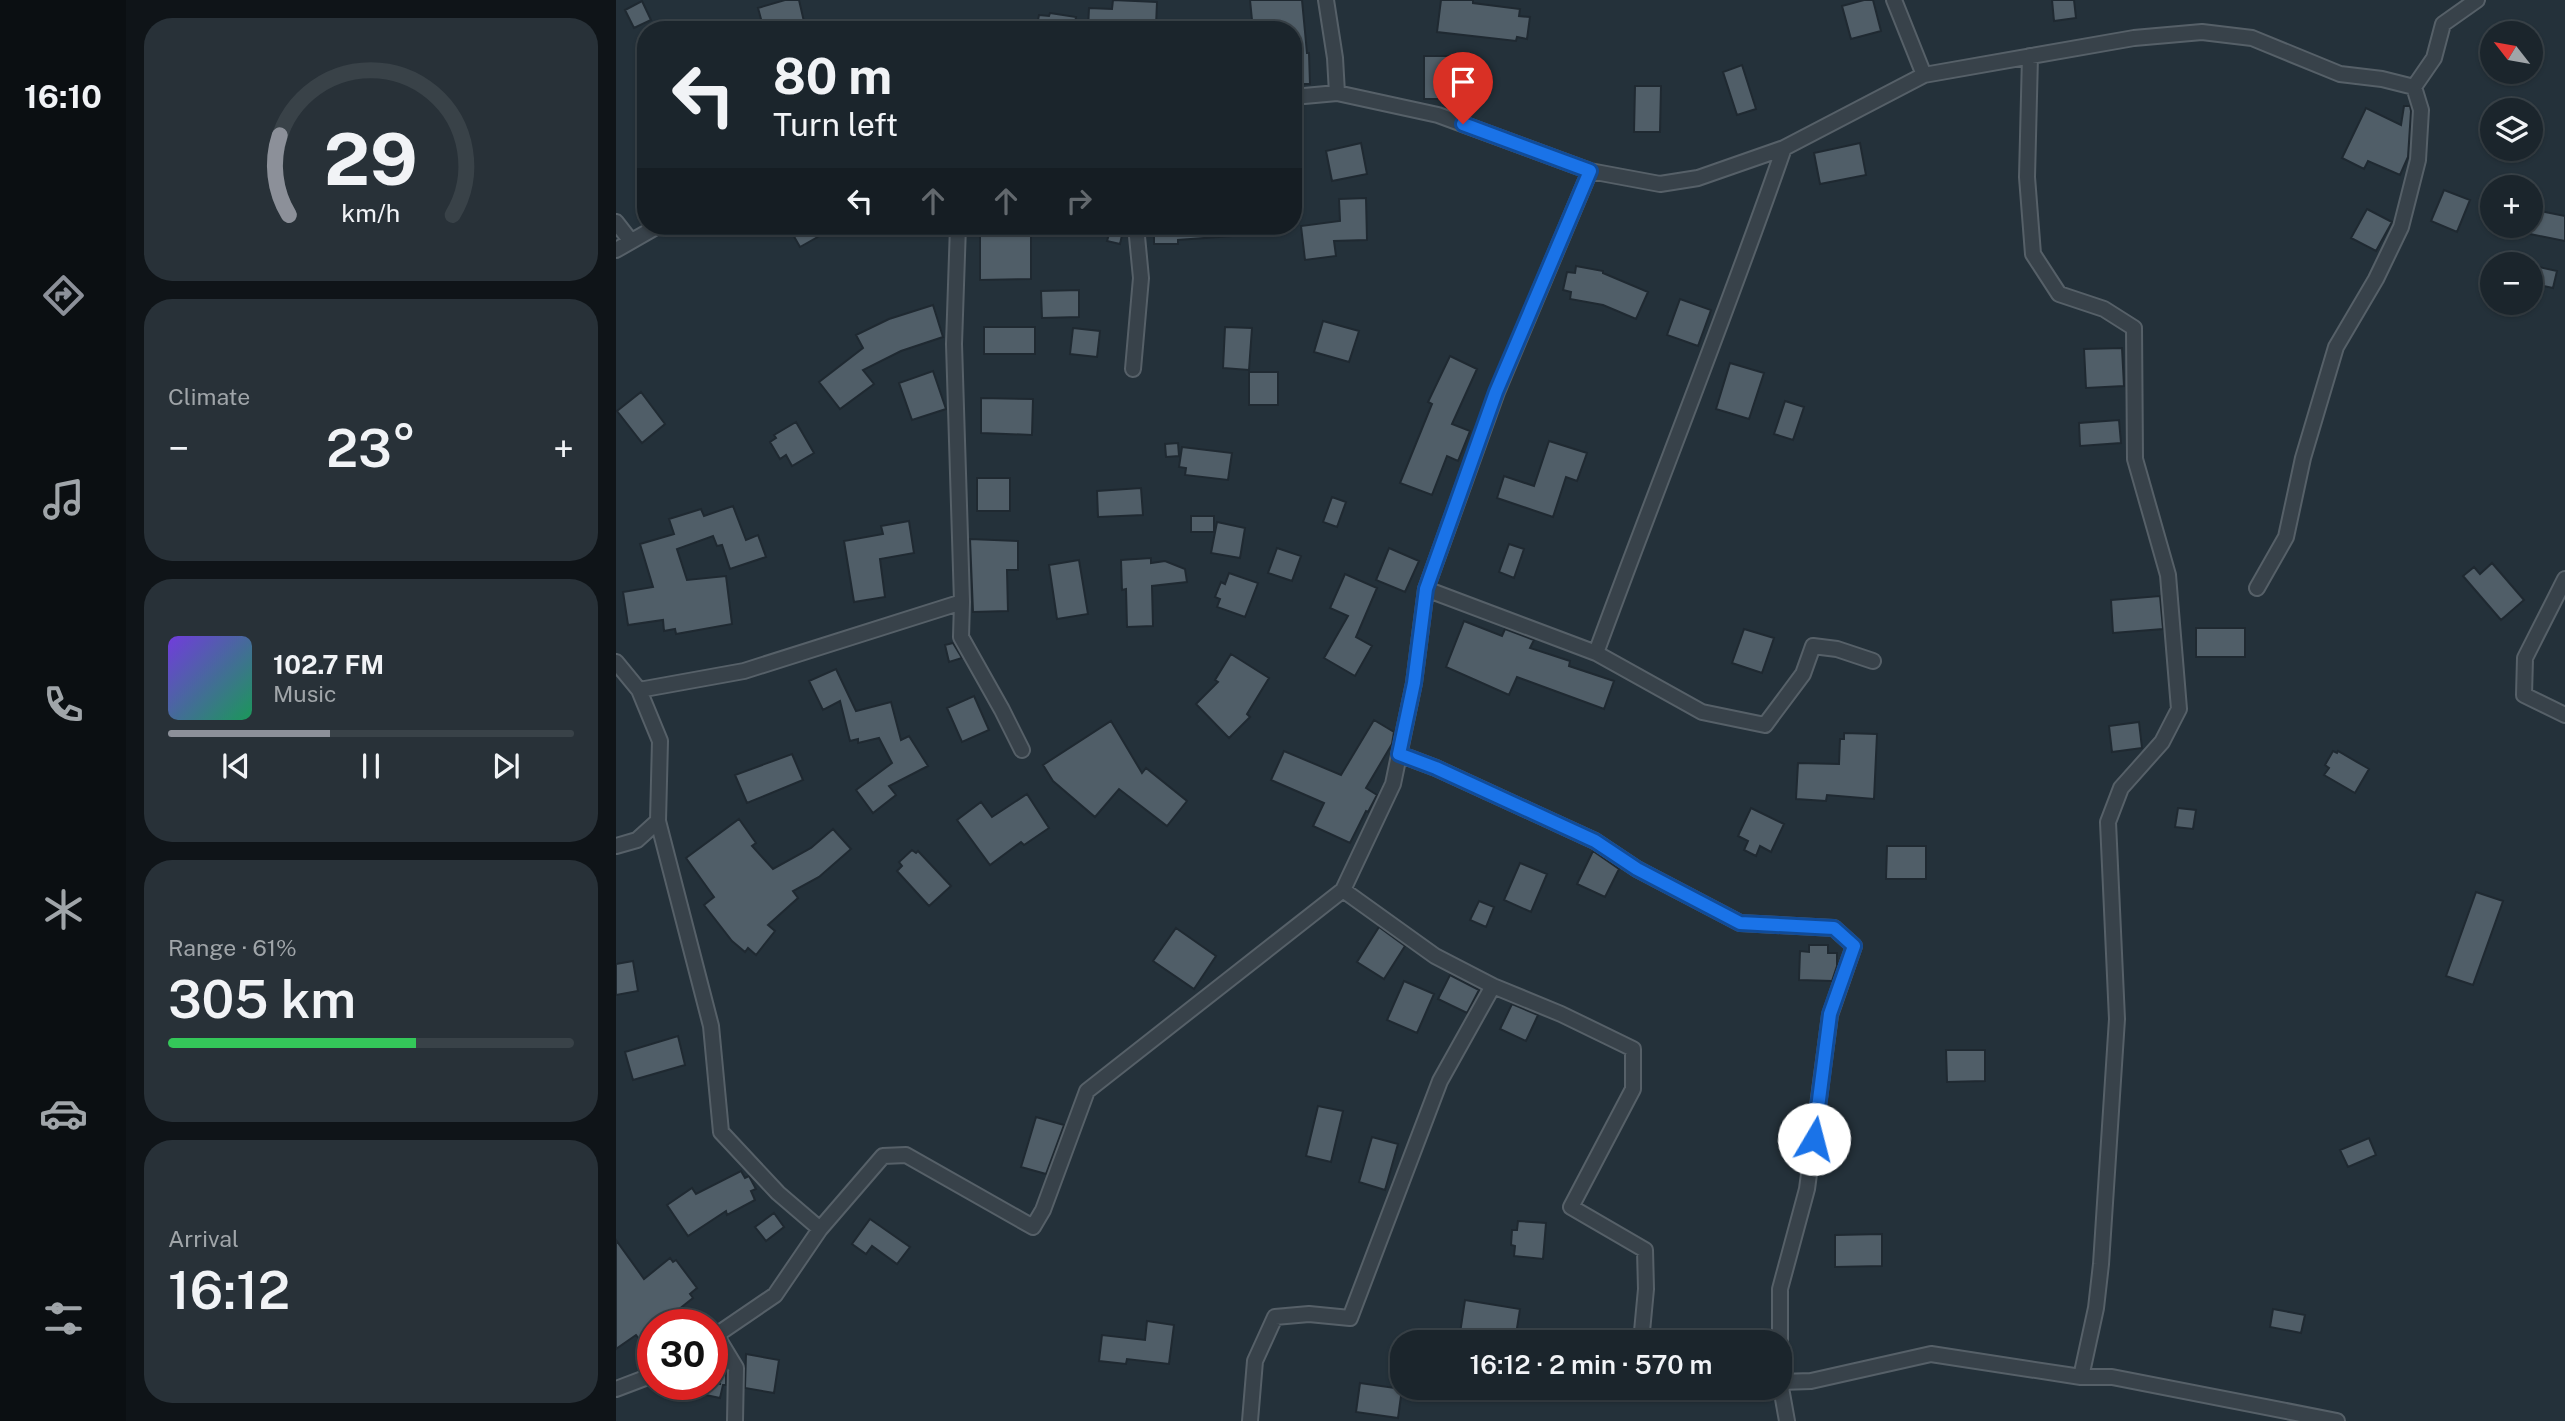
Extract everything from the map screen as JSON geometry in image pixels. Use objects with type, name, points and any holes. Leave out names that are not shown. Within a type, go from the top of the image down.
[{"type":"street","points":[[1326,0],[1335,58],[1337,93]]},
{"type":"street","points":[[1894,0],[1924,75]]},
{"type":"street","points":[[2414,87],[2434,58],[2443,24],[2477,0]]},
{"type":"street","points":[[1302,96],[1337,93],[1437,115],[1590,171],[1660,184],[1698,178],[1784,148],[1924,75],[2134,38],[2202,32],[2252,38],[2340,74],[2382,79],[2414,87]]},
{"type":"street","points":[[2030,56],[2027,177],[2033,254],[2059,294],[2104,309],[2134,328],[2135,459],[2168,575],[2179,709],[2162,742],[2121,788],[2108,822],[2117,1019],[2101,1264],[2096,1308],[2081,1377]]},
{"type":"street","points":[[2256,589],[2286,537],[2303,458],[2336,347],[2376,279],[2401,227],[2418,160],[2421,110],[2414,87]]},
{"type":"street","points":[[1596,653],[1741,271],[1784,148]]},
{"type":"street","points":[[728,1326],[775,1294],[820,1229],[883,1156],[906,1155],[1033,1227],[1043,1210],[1087,1091],[1343,890],[1393,784],[1414,683],[1426,589],[1496,392],[1590,171]]},
{"type":"street","points":[[616,222],[630,240]]},
{"type":"street","points":[[616,250],[640,235]]},
{"type":"street","points":[[958,235],[954,344],[961,637],[1022,750]]},
{"type":"street","points":[[1133,369],[1141,278],[1137,235]]},
{"type":"street","points":[[2565,579],[2525,658],[2524,695],[2565,715]]},
{"type":"street","points":[[1426,589],[1596,653],[1702,712],[1765,725],[1802,674],[1813,646],[1836,649],[1873,661]]},
{"type":"street","points":[[639,690],[744,670],[962,602]]},
{"type":"street","points":[[616,662],[639,690],[660,741],[658,821],[711,1026],[721,1132],[778,1193],[820,1229]]},
{"type":"street","points":[[1399,754],[1595,841],[1637,869],[1740,923],[1834,928],[1854,946],[1830,1014],[1807,1189],[1780,1289],[1780,1330]]},
{"type":"street","points":[[616,846],[637,839],[658,821]]},
{"type":"street","points":[[1343,890],[1435,956],[1493,986],[1561,1014],[1633,1049],[1633,1089],[1571,1207],[1645,1250],[1646,1289],[1641,1330]]},
{"type":"street","points":[[1250,1421],[1255,1361],[1275,1317],[1309,1314],[1350,1318],[1440,1081],[1493,986]]},
{"type":"street","points":[[1792,1382],[1811,1381],[1931,1354],[2081,1377],[2112,1377],[2337,1421]]},
{"type":"street","points":[[728,1356],[736,1368],[735,1421]]},
{"type":"street","points":[[616,1389],[637,1381]]},
{"type":"street","points":[[1783,1400],[1787,1421]]},
{"type":"building","points":[[785,0],[799,0],[804,21],[762,21],[758,8]]},
{"type":"building","points":[[1113,0],[1157,2],[1156,21],[1088,21],[1089,8],[1112,9]]},
{"type":"building","points":[[1250,0],[1302,0],[1310,84],[1302,84],[1302,21],[1252,21]]},
{"type":"building","points":[[1441,0],[1473,0],[1473,3],[1520,9],[1519,16],[1530,17],[1527,39],[1517,37],[1516,41],[1437,32]]},
{"type":"building","points":[[1873,0],[1881,31],[1851,39],[1842,6]]},
{"type":"building","points":[[2052,0],[2074,0],[2076,18],[2054,21]]},
{"type":"building","points":[[642,1],[651,20],[637,21],[637,27],[634,28],[625,10]]},
{"type":"building","points":[[1050,13],[1076,17],[1075,21],[1038,21],[1039,15],[1049,16]]},
{"type":"building","points":[[1424,56],[1453,56],[1453,99],[1424,99]]},
{"type":"building","points":[[1742,65],[1756,109],[1737,115],[1723,72]]},
{"type":"building","points":[[1635,86],[1661,86],[1660,132],[1634,132]]},
{"type":"building","points":[[2404,106],[2410,106],[2411,111],[2408,157],[2400,175],[2368,161],[2364,169],[2342,158],[2366,108],[2401,125]]},
{"type":"building","points":[[1361,143],[1367,174],[1332,181],[1326,151]]},
{"type":"building","points":[[1860,143],[1866,175],[1820,184],[1814,153]]},
{"type":"building","points":[[2444,190],[2470,200],[2457,232],[2431,221]]},
{"type":"building","points":[[1366,198],[1367,240],[1334,241],[1336,256],[1305,260],[1302,226],[1340,221],[1339,199]]},
{"type":"building","points":[[2367,209],[2392,222],[2376,251],[2351,238]]},
{"type":"building","points":[[2543,212],[2565,216],[2565,241],[2543,237]]},
{"type":"building","points":[[793,235],[821,235],[800,247]]},
{"type":"building","points":[[980,235],[1031,235],[1031,279],[980,280]]},
{"type":"building","points":[[1109,235],[1122,235],[1120,244],[1107,241]]},
{"type":"building","points":[[1154,235],[1231,235],[1178,240],[1178,244],[1154,244]]},
{"type":"building","points":[[1576,266],[1603,271],[1648,292],[1636,319],[1603,305],[1570,299],[1571,292],[1563,290],[1567,272],[1575,273]]},
{"type":"building","points":[[2543,268],[2557,271],[2553,288],[2543,286]]},
{"type":"building","points":[[1079,290],[1079,317],[1042,318],[1041,291]]},
{"type":"building","points":[[1680,299],[1711,310],[1698,346],[1667,335]]},
{"type":"building","points":[[933,305],[943,337],[901,351],[863,370],[874,384],[840,409],[819,382],[863,348],[856,335],[889,319]]},
{"type":"building","points":[[1323,321],[1359,331],[1349,362],[1314,352]]},
{"type":"building","points":[[984,327],[1035,327],[1035,354],[984,354]]},
{"type":"building","points":[[1225,327],[1252,328],[1249,370],[1223,368]]},
{"type":"building","points":[[1073,328],[1100,331],[1097,357],[1070,354]]},
{"type":"building","points":[[2122,348],[2124,386],[2086,388],[2084,349]]},
{"type":"building","points":[[1450,356],[1477,369],[1452,424],[1470,431],[1458,461],[1447,456],[1432,495],[1400,483],[1432,404],[1428,402]]},
{"type":"building","points":[[1730,363],[1764,373],[1749,419],[1716,409]]},
{"type":"building","points":[[933,371],[946,409],[912,420],[899,383]]},
{"type":"building","points":[[1249,372],[1278,372],[1278,405],[1249,405]]},
{"type":"building","points":[[641,392],[665,424],[642,443],[617,411]]},
{"type":"building","points":[[981,398],[1033,399],[1032,435],[981,433]]},
{"type":"building","points":[[1785,401],[1804,407],[1793,440],[1774,434]]},
{"type":"building","points":[[2119,420],[2121,443],[2080,446],[2079,423]]},
{"type":"building","points":[[796,422],[814,453],[792,466],[786,455],[780,459],[770,442],[776,438],[774,435]]},
{"type":"building","points":[[1549,441],[1587,453],[1577,481],[1566,477],[1553,517],[1497,498],[1504,476],[1534,486]]},
{"type":"building","points":[[1178,443],[1179,456],[1166,457],[1165,444]]},
{"type":"building","points":[[1182,447],[1232,453],[1228,480],[1185,475],[1186,468],[1179,467]]},
{"type":"building","points":[[977,478],[1010,478],[1010,511],[977,511]]},
{"type":"building","points":[[1141,488],[1143,515],[1098,517],[1097,491]]},
{"type":"building","points":[[1332,497],[1346,502],[1337,527],[1323,522]]},
{"type":"building","points":[[733,506],[746,540],[758,535],[766,557],[730,569],[722,545],[717,546],[713,536],[677,549],[687,580],[726,576],[732,624],[676,634],[675,629],[664,631],[663,620],[628,625],[623,592],[653,587],[640,544],[674,534],[669,519],[701,509],[704,516]]},
{"type":"building","points":[[1191,516],[1214,516],[1214,532],[1191,532]]},
{"type":"building","points":[[909,521],[914,553],[880,559],[885,597],[854,602],[844,541],[883,534],[881,526]]},
{"type":"building","points":[[1217,522],[1245,528],[1240,558],[1211,553]]},
{"type":"building","points":[[970,539],[1018,541],[1018,570],[1007,570],[1008,611],[973,612]]},
{"type":"building","points":[[1509,544],[1524,549],[1514,578],[1499,572]]},
{"type":"building","points":[[1277,548],[1301,556],[1292,581],[1268,573]]},
{"type":"building","points":[[1389,548],[1419,561],[1405,592],[1376,580]]},
{"type":"building","points":[[1151,558],[1151,563],[1165,561],[1185,569],[1187,582],[1152,586],[1153,626],[1127,627],[1126,589],[1122,590],[1121,560]]},
{"type":"building","points":[[1079,560],[1088,614],[1057,619],[1049,565]]},
{"type":"building","points":[[2492,563],[2524,600],[2501,620],[2463,576],[2474,567],[2480,574]]},
{"type":"building","points":[[1229,573],[1258,583],[1245,617],[1217,607],[1220,599],[1215,597],[1221,582],[1225,584]]},
{"type":"building","points":[[1345,574],[1377,588],[1356,637],[1372,646],[1355,676],[1324,658],[1348,616],[1330,608]]},
{"type":"building","points":[[2160,596],[2163,629],[2113,633],[2111,600]]},
{"type":"building","points":[[1464,621],[1502,636],[1505,629],[1534,640],[1530,648],[1570,661],[1569,666],[1614,681],[1604,709],[1517,677],[1509,695],[1446,667]]},
{"type":"building","points":[[2196,628],[2245,628],[2245,657],[2196,657]]},
{"type":"building","points":[[1744,629],[1774,638],[1762,673],[1732,663]]},
{"type":"building","points":[[953,643],[962,658],[949,662],[945,645]]},
{"type":"building","points":[[1231,654],[1269,678],[1247,714],[1250,717],[1229,738],[1196,704],[1218,682],[1215,680]]},
{"type":"building","points":[[836,669],[856,711],[891,702],[901,740],[909,736],[928,766],[889,786],[896,795],[873,813],[856,790],[892,763],[879,738],[858,743],[858,739],[850,741],[840,701],[823,710],[809,681]]},
{"type":"building","points":[[974,696],[989,730],[962,742],[947,708]]},
{"type":"building","points":[[1374,720],[1394,732],[1392,744],[1366,788],[1377,795],[1350,843],[1313,826],[1324,803],[1271,780],[1284,751],[1341,775]]},
{"type":"building","points":[[1111,721],[1142,773],[1146,768],[1187,801],[1167,826],[1119,789],[1095,817],[1053,781],[1043,765]]},
{"type":"building","points":[[2139,722],[2142,748],[2112,752],[2109,726]]},
{"type":"building","points":[[1844,733],[1877,734],[1874,799],[1827,795],[1826,801],[1796,799],[1798,763],[1839,764],[1840,739],[1844,739]]},
{"type":"building","points":[[2333,751],[2338,751],[2369,769],[2355,793],[2324,775],[2329,768],[2325,765]]},
{"type":"building","points":[[792,754],[803,780],[747,803],[735,775]]},
{"type":"building","points":[[1027,794],[1049,828],[1024,845],[1021,842],[990,865],[957,820],[981,802],[992,817]]},
{"type":"building","points":[[1751,808],[1784,824],[1771,852],[1760,846],[1756,856],[1744,850],[1748,841],[1738,836]]},
{"type":"building","points":[[2178,808],[2196,810],[2193,829],[2175,827]]},
{"type":"building","points":[[739,819],[756,843],[752,846],[773,869],[811,848],[833,829],[851,849],[819,877],[793,891],[798,898],[768,925],[775,931],[756,955],[748,948],[745,952],[732,941],[704,905],[714,897],[686,858]]},
{"type":"building","points":[[1887,846],[1926,846],[1926,879],[1886,879]]},
{"type":"building","points":[[912,850],[916,853],[918,851],[951,886],[929,906],[897,871],[902,866],[899,862]]},
{"type":"building","points":[[1593,851],[1619,869],[1605,897],[1577,884]]},
{"type":"building","points":[[1520,863],[1547,874],[1531,912],[1504,900]]},
{"type":"building","points":[[2476,892],[2503,901],[2473,985],[2446,976]]},
{"type":"building","points":[[1479,901],[1494,907],[1486,927],[1470,920]]},
{"type":"building","points":[[1379,927],[1405,946],[1384,979],[1357,962]]},
{"type":"building","points":[[1176,928],[1216,956],[1194,989],[1153,961]]},
{"type":"building","points":[[1809,945],[1828,945],[1828,953],[1837,953],[1837,966],[1832,981],[1799,980],[1800,951],[1809,952]]},
{"type":"building","points":[[633,961],[638,991],[616,995],[616,964]]},
{"type":"building","points":[[1450,975],[1479,990],[1467,1013],[1438,999]]},
{"type":"building","points":[[1404,981],[1434,994],[1417,1033],[1387,1020]]},
{"type":"building","points":[[1512,1004],[1538,1015],[1526,1041],[1500,1029]]},
{"type":"building","points":[[678,1036],[685,1065],[633,1080],[625,1052]]},
{"type":"building","points":[[1946,1050],[1985,1050],[1985,1081],[1947,1082]]},
{"type":"building","points":[[1318,1106],[1343,1111],[1331,1162],[1306,1156]]},
{"type":"building","points":[[1036,1117],[1064,1125],[1046,1174],[1021,1167]]},
{"type":"building","points":[[1372,1137],[1398,1144],[1385,1190],[1359,1182]]},
{"type":"building","points":[[2369,1138],[2376,1155],[2348,1167],[2340,1150]]},
{"type":"building","points":[[741,1171],[745,1178],[749,1176],[756,1189],[751,1191],[755,1200],[727,1215],[726,1211],[688,1236],[667,1205],[692,1188],[696,1194]]},
{"type":"building","points":[[774,1213],[784,1227],[766,1241],[755,1227]]},
{"type":"building","points":[[870,1219],[910,1247],[897,1264],[872,1246],[866,1254],[852,1244]]},
{"type":"building","points":[[1518,1221],[1546,1223],[1543,1259],[1514,1256],[1515,1246],[1511,1245],[1512,1230],[1517,1230]]},
{"type":"building","points":[[1882,1234],[1882,1266],[1835,1267],[1835,1235]]},
{"type":"building","points":[[616,1240],[644,1279],[670,1258],[673,1262],[676,1260],[697,1288],[690,1294],[693,1298],[679,1309],[637,1309],[637,1336],[616,1349]]},
{"type":"building","points":[[1465,1300],[1520,1309],[1517,1330],[1460,1330]]},
{"type":"building","points":[[2273,1309],[2305,1315],[2301,1333],[2270,1327]]},
{"type":"building","points":[[1147,1321],[1174,1325],[1169,1364],[1127,1359],[1126,1364],[1099,1361],[1102,1335],[1145,1340]]},
{"type":"building","points":[[746,1354],[779,1360],[774,1393],[745,1388]]},
{"type":"building","points":[[1360,1383],[1390,1387],[1390,1400],[1400,1400],[1398,1418],[1356,1412]]},
{"type":"route","points":[[1463,124],[1590,171],[1496,392],[1426,589],[1414,683],[1399,754],[1436,768],[1595,841],[1637,869],[1740,923],[1834,928],[1854,946],[1830,1014],[1814,1139]]}]
